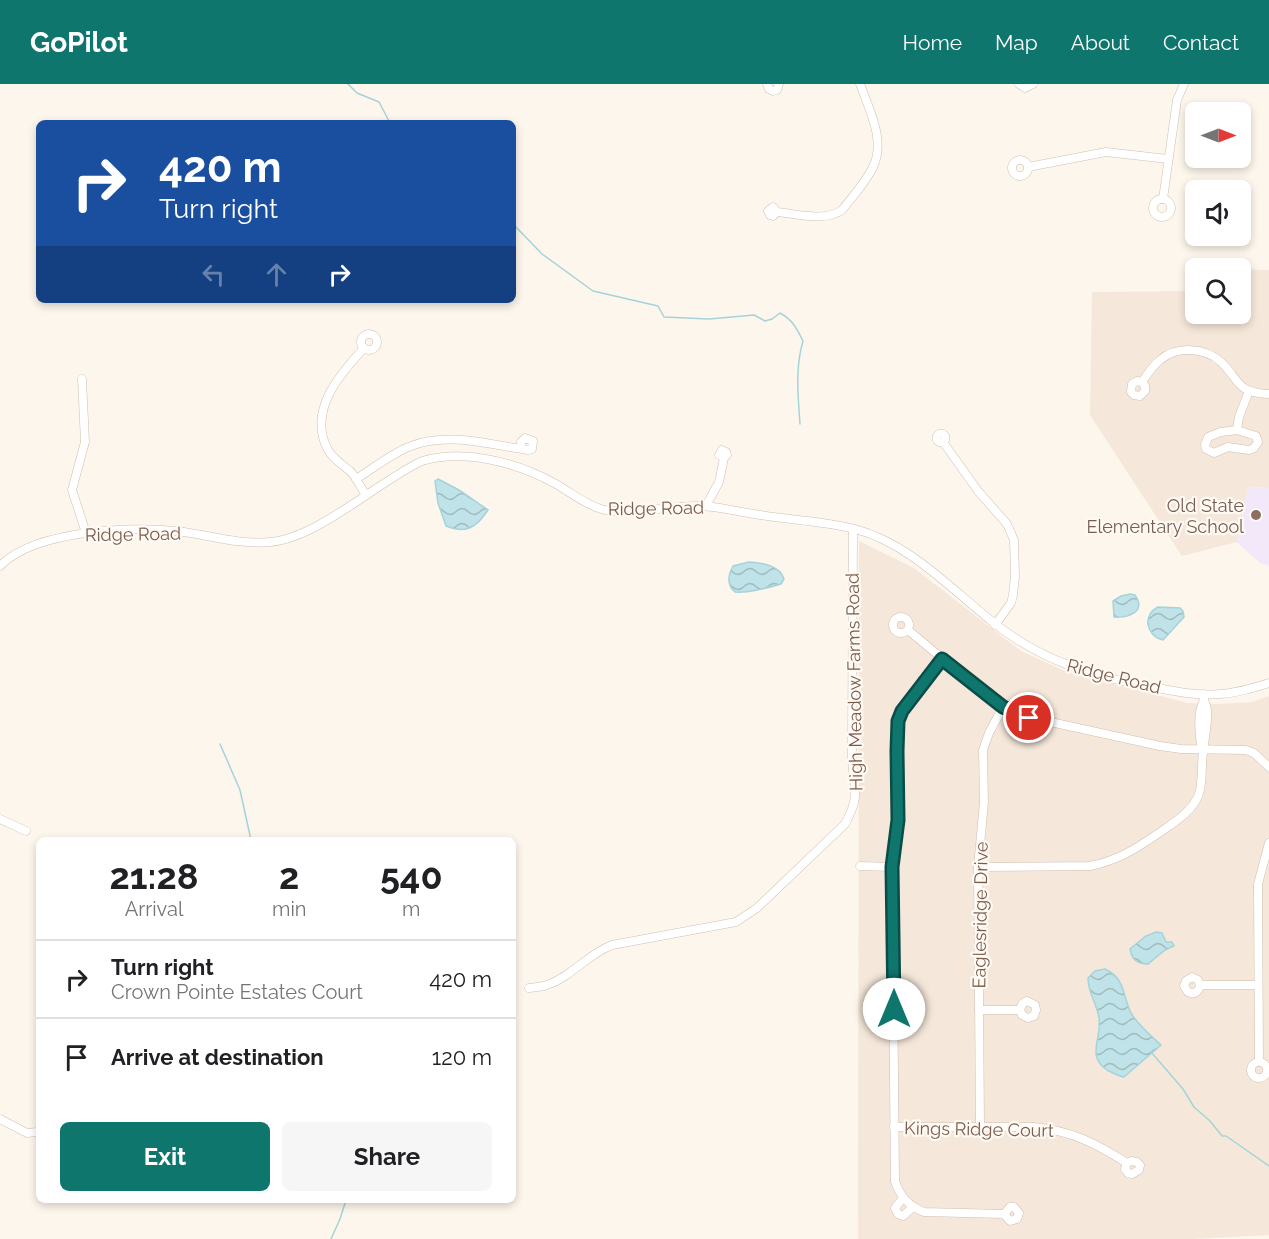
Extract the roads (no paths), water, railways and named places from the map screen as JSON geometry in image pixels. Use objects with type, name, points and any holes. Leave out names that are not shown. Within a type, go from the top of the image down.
[{"type":"street","points":[[767,84],[772,91],[777,90],[779,84]]},
{"type":"street","points":[[777,212],[826,216],[837,213],[842,210],[868,175],[874,165],[878,143],[861,84]]},
{"type":"street","points":[[1019,84],[1025,88],[1032,84]]},
{"type":"street","points":[[1163,199],[1177,100],[1184,84]]},
{"type":"street","points":[[1028,166],[1106,152],[1168,159]]},
{"type":"street","points":[[364,348],[331,386],[322,420],[323,437],[328,451],[356,479],[366,495]]},
{"type":"street","points":[[1142,382],[1153,366],[1167,355],[1193,350],[1219,360],[1236,383],[1249,391],[1269,394]]},
{"type":"street","points":[[82,379],[85,442],[72,490],[86,533]]},
{"type":"street","points":[[1237,430],[1239,417],[1249,391]]},
{"type":"street","points":[[1237,430],[1256,436],[1258,442],[1254,448],[1249,450],[1228,447],[1214,453],[1206,449],[1208,437],[1221,432],[1237,430]]},
{"type":"street","points":[[356,479],[399,452],[424,442],[444,439],[522,449]]},
{"type":"street","points":[[943,442],[978,491],[1007,524],[1014,540],[1016,570],[1013,595],[1011,603],[995,625]]},
{"type":"street","name":"Ridge Road","points":[[0,566],[26,549],[62,537],[86,533],[165,531],[231,540],[271,542],[292,537],[422,461],[457,457],[485,460],[535,473],[590,505],[612,511],[706,506],[853,529],[891,544],[911,556],[995,625],[1028,648],[1066,665],[1134,684],[1203,698],[1269,683]]},
{"type":"street","points":[[706,506],[719,482],[724,458]]},
{"type":"street","name":"High Meadow Farms Road","points":[[529,988],[545,986],[558,981],[600,949],[612,945],[736,922],[757,908],[845,824],[853,806],[856,790],[852,760],[853,529]]},
{"type":"street","points":[[908,630],[1003,707],[1029,718],[1160,746],[1203,750],[1246,750],[1261,758],[1269,767]]},
{"type":"street","points":[[942,659],[907,703],[898,721],[898,820],[892,867],[895,1181],[903,1198],[913,1207],[924,1212],[1004,1214]]},
{"type":"street","points":[[978,867],[1090,866],[1113,860],[1133,851],[1182,816],[1196,801],[1201,784],[1203,750],[1207,735],[1207,708],[1203,698]]},
{"type":"street","name":"Eaglesridge Drive","points":[[980,1127],[978,867],[984,802],[983,750],[1003,707]]},
{"type":"street","points":[[0,819],[26,831]]},
{"type":"street","points":[[1259,1062],[1258,885],[1269,843]]},
{"type":"street","points":[[860,866],[892,867]]},
{"type":"street","points":[[1200,985],[1258,985]]},
{"type":"street","points":[[980,1010],[1020,1010]]},
{"type":"street","points":[[0,1119],[27,1132],[36,1132]]},
{"type":"street","name":"Kings Ridge Court","points":[[894,1127],[1034,1127],[1064,1131],[1099,1145],[1127,1163]]},
{"type":"street","points":[[903,1198],[895,1208],[898,1214],[903,1216],[913,1207]]},
{"type":"water","points":[[438,479],[488,510],[475,525],[465,529],[446,526],[438,503],[435,481]]},
{"type":"water","points":[[749,562],[775,568],[784,579],[781,584],[770,587],[735,592],[730,583],[731,569],[733,566]]},
{"type":"water","points":[[1130,594],[1135,595],[1138,601],[1137,610],[1130,615],[1114,617],[1113,601]]},
{"type":"water","points":[[1158,607],[1180,608],[1184,617],[1163,640],[1153,634],[1148,625],[1150,615]]},
{"type":"water","points":[[1156,932],[1162,933],[1166,942],[1172,942],[1174,946],[1165,950],[1148,964],[1138,962],[1133,958],[1130,949],[1146,936]]},
{"type":"water","points":[[1105,969],[1112,973],[1120,983],[1131,1013],[1161,1045],[1124,1077],[1107,1070],[1097,1059],[1099,1018],[1089,989],[1088,978],[1095,971]]},
{"type":"waterway","points":[[348,84],[357,93],[379,102],[388,120]]},
{"type":"waterway","points":[[516,227],[542,254],[593,291],[658,306],[664,317],[709,319],[754,315],[765,321],[780,313],[794,325],[803,341],[798,372],[800,424]]},
{"type":"waterway","points":[[220,744],[240,790],[250,837]]},
{"type":"waterway","points":[[1151,1052],[1183,1089],[1194,1107],[1222,1136],[1226,1136],[1269,1166]]},
{"type":"waterway","points":[[331,1239],[345,1203]]},
{"type":"place","name":"Old State Elementary School","points":[[1256,515]]}]
